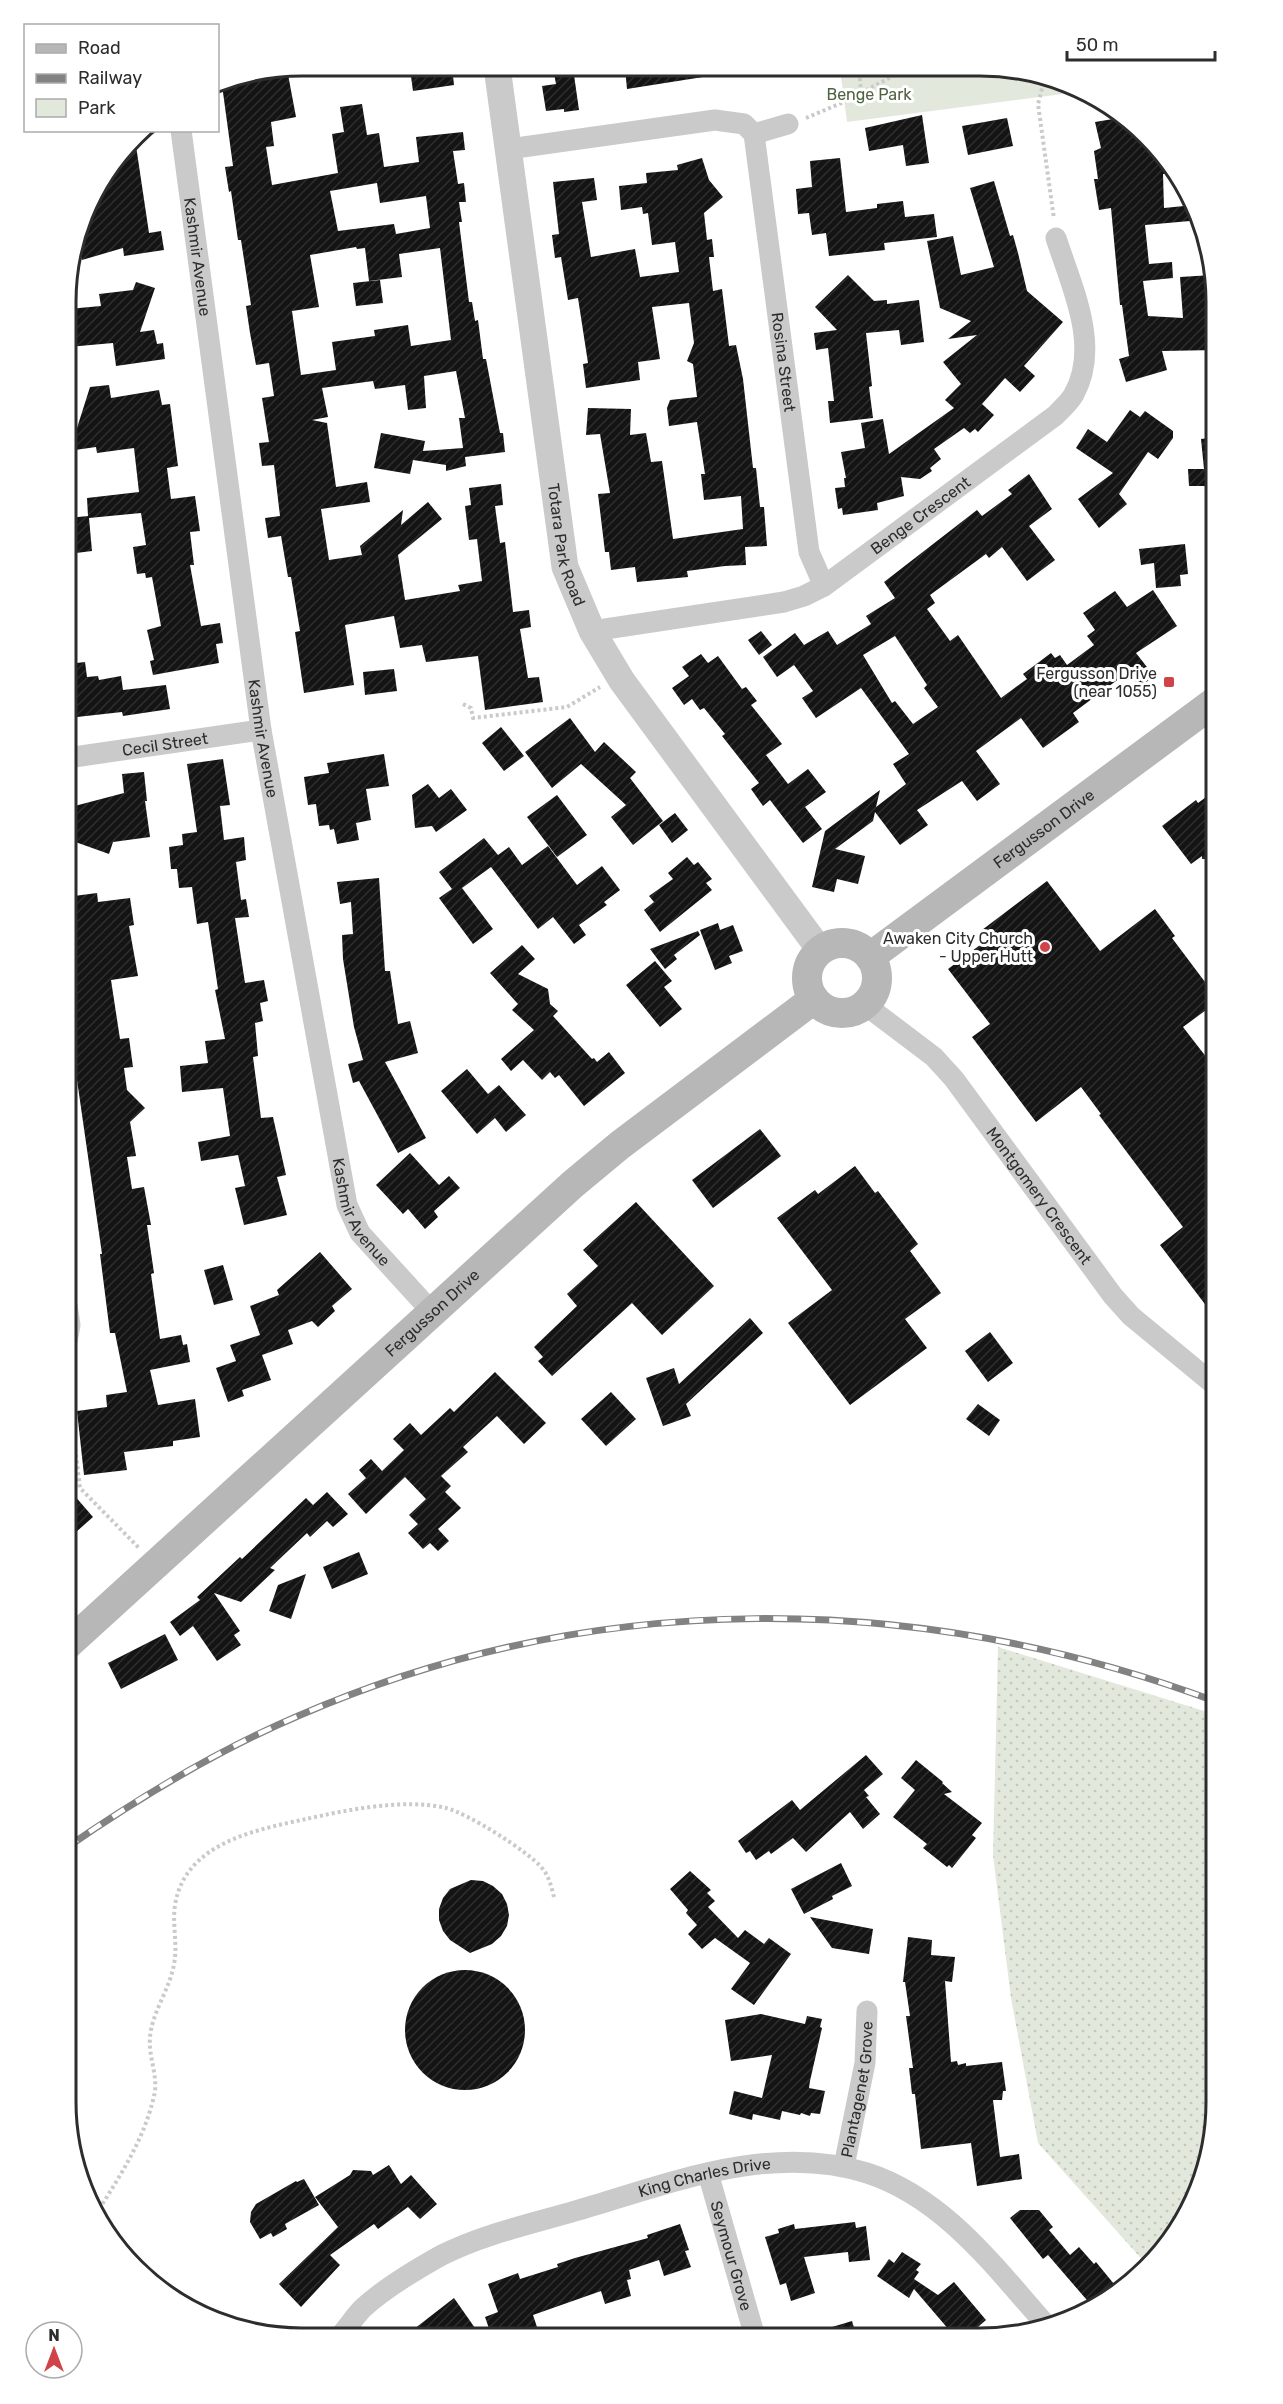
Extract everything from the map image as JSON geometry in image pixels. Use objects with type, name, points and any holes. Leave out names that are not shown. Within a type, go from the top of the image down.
[{"type":"main road","name":"Fergusson Drive","points":[[870,957],[1207,707]]},
{"type":"main road","points":[[841,942],[862,949],[870,957],[876,970],[877,981],[872,995],[864,1004],[846,1012],[834,1012],[814,999],[810,992],[807,973],[809,965],[820,950],[841,942]]},
{"type":"main road","name":"Fergusson Drive","points":[[76,1637],[573,1184],[814,999]]},
{"type":"street","name":"Totara Park Road","points":[[498,76],[565,567],[592,631],[619,676],[742,847],[820,950]]},
{"type":"street","points":[[508,149],[715,120],[744,124],[754,134],[788,124]]},
{"type":"street","name":"Kashmir Avenue","points":[[181,132],[261,730],[347,1205],[360,1233],[432,1312]]},
{"type":"street","name":"Rosina Street","points":[[754,134],[810,552],[824,585]]},
{"type":"street","name":"Benge Crescent","points":[[592,631],[784,602],[804,596],[824,585],[1056,415],[1074,394],[1081,375],[1084,336],[1080,313],[1056,238]]},
{"type":"street","name":"Cecil Street","points":[[76,757],[261,730]]},
{"type":"street","name":"Montgomery Crescent","points":[[864,1004],[934,1057],[954,1079],[1113,1296],[1131,1316],[1207,1379]]},
{"type":"street","name":"Plantagenet Grove","points":[[844,2166],[865,2063],[867,2011]]},
{"type":"street","name":"King Charles Drive","points":[[347,2328],[362,2309],[402,2278],[444,2254],[485,2237],[708,2173],[779,2163],[824,2163],[844,2166],[870,2173],[912,2194],[957,2226],[1041,2319]]},
{"type":"street","name":"Seymour Grove","points":[[708,2173],[752,2328]]},
{"type":"path","points":[[861,93],[862,76]]},
{"type":"path","points":[[788,124],[844,102],[893,76]]},
{"type":"path","points":[[1043,85],[1038,104],[1053,202],[1056,238]]},
{"type":"path","points":[[463,704],[471,708],[473,718],[567,707],[619,676]]},
{"type":"path","points":[[76,1456],[80,1488],[155,1565]]},
{"type":"path","points":[[102,2204],[130,2159],[146,2127],[155,2093],[150,2040],[152,2027],[174,1964],[175,1906],[182,1882],[200,1858],[228,1840],[255,1830],[324,1815],[379,1807],[436,1805],[454,1810],[526,1854],[548,1875],[554,1896]]},
{"type":"green space","name":"Benge Park","points":[[841,76],[1010,78],[1039,84],[1066,94],[847,122]]},
{"type":"green space","points":[[998,1647],[1207,1712],[1207,2102],[1205,2131],[1195,2174],[1183,2201],[1160,2239],[1142,2259],[1038,2143],[1011,1998],[993,1855]]},
{"type":"building","points":[[411,76],[453,76],[454,85],[413,91]]},
{"type":"building","points":[[554,76],[574,76],[579,110],[546,111],[542,86],[556,84]]},
{"type":"building","points":[[626,76],[703,76],[703,77],[627,89]]},
{"type":"building","points":[[288,77],[296,117],[271,122],[274,146],[266,147],[272,185],[338,173],[332,134],[344,132],[340,107],[362,104],[367,135],[379,133],[384,167],[419,162],[416,137],[463,132],[465,150],[453,151],[458,184],[464,183],[466,202],[459,202],[462,222],[459,222],[469,302],[472,302],[475,321],[478,320],[483,359],[486,359],[500,433],[503,433],[505,452],[465,457],[466,466],[446,471],[446,465],[413,460],[410,474],[374,468],[381,433],[425,441],[423,451],[463,448],[459,418],[465,418],[456,371],[424,376],[426,408],[408,410],[405,385],[375,389],[373,381],[322,388],[328,417],[312,420],[327,423],[336,487],[367,482],[370,502],[321,509],[329,560],[362,555],[360,546],[403,510],[401,525],[428,502],[442,519],[398,555],[405,600],[460,591],[458,585],[482,581],[477,539],[469,540],[465,506],[471,505],[469,488],[501,484],[503,505],[495,506],[500,543],[505,542],[513,612],[529,610],[531,627],[520,629],[528,678],[539,677],[543,702],[485,710],[478,656],[426,662],[422,645],[400,648],[394,616],[345,625],[354,685],[304,693],[295,632],[300,631],[291,577],[288,577],[281,536],[268,538],[265,518],[280,516],[274,465],[262,466],[259,443],[269,442],[262,398],[274,396],[269,363],[256,365],[250,333],[246,306],[251,305],[241,240],[238,240],[225,167],[233,166],[223,91],[273,78]],"holes":[[[377,183],[380,203],[426,196],[430,228],[396,234],[394,224],[338,231],[330,191]],[[356,247],[357,249],[365,248],[369,281],[402,277],[399,254],[440,248],[451,340],[411,346],[408,325],[374,330],[375,336],[332,342],[336,370],[301,375],[292,311],[319,307],[310,255]]]},
{"type":"building","points":[[922,115],[929,163],[906,166],[903,145],[869,151],[865,128]]},
{"type":"building","points":[[1007,118],[1013,146],[968,155],[962,126]]},
{"type":"building","points":[[1112,119],[1150,153],[1166,174],[1163,174],[1164,208],[1184,206],[1191,221],[1145,225],[1149,264],[1172,262],[1173,278],[1143,281],[1148,316],[1183,318],[1180,277],[1205,275],[1207,350],[1162,351],[1167,370],[1126,382],[1119,359],[1129,356],[1122,305],[1120,305],[1111,208],[1099,210],[1094,179],[1098,179],[1094,151],[1101,148],[1095,122]]},
{"type":"building","points":[[137,149],[149,233],[161,231],[164,250],[124,256],[123,248],[82,260],[88,230],[100,203],[123,165]]},
{"type":"building","points":[[702,158],[709,180],[723,197],[704,213],[707,240],[712,239],[714,257],[709,257],[713,291],[722,289],[729,346],[736,345],[743,379],[753,468],[756,468],[760,507],[764,507],[767,546],[745,547],[746,565],[687,571],[688,577],[637,582],[635,567],[611,570],[609,552],[605,552],[598,494],[610,493],[600,434],[586,435],[588,408],[631,409],[630,435],[646,433],[651,462],[662,461],[673,539],[743,529],[741,496],[704,500],[701,474],[705,474],[697,422],[669,426],[667,408],[670,400],[697,397],[693,364],[687,361],[694,343],[689,303],[652,307],[660,359],[638,362],[640,380],[586,388],[583,364],[588,363],[578,298],[568,300],[561,257],[555,258],[552,235],[559,234],[553,182],[594,178],[597,200],[582,202],[591,257],[635,249],[640,277],[679,272],[675,242],[652,245],[648,213],[643,214],[642,207],[621,210],[619,186],[647,183],[646,173],[678,170],[677,165]]},
{"type":"building","points":[[840,158],[846,212],[877,208],[877,204],[903,201],[905,217],[934,214],[937,237],[884,243],[885,250],[829,256],[826,233],[812,235],[809,213],[798,214],[796,189],[812,187],[810,161]]},
{"type":"building","points":[[994,181],[1010,236],[1013,235],[1027,291],[1063,322],[1024,366],[1035,376],[1020,392],[1005,378],[982,404],[994,415],[978,432],[975,429],[970,433],[964,428],[934,449],[941,459],[930,468],[932,471],[920,479],[901,477],[904,496],[877,503],[878,510],[843,515],[842,508],[838,509],[835,488],[845,487],[844,478],[846,478],[841,452],[865,448],[861,423],[883,419],[889,454],[954,408],[945,400],[961,384],[943,362],[977,335],[948,339],[971,321],[940,308],[927,241],[953,236],[961,275],[994,267],[970,188]]},
{"type":"building","points":[[848,275],[874,301],[887,300],[887,304],[919,300],[924,342],[901,345],[899,330],[866,333],[873,418],[830,423],[828,401],[834,401],[828,348],[816,350],[814,333],[837,330],[815,307]]},
{"type":"building","points":[[380,280],[383,303],[356,306],[353,283]]},
{"type":"building","points":[[136,282],[155,288],[140,332],[154,330],[157,344],[163,343],[165,359],[116,366],[113,343],[76,346],[76,308],[101,306],[99,294],[133,290]]},
{"type":"building","points":[[109,385],[111,398],[159,390],[162,405],[170,404],[178,466],[167,468],[171,499],[195,496],[200,531],[190,532],[194,565],[190,565],[201,626],[220,623],[223,643],[216,644],[219,663],[153,675],[150,661],[154,660],[147,630],[161,626],[152,577],[146,578],[145,573],[137,574],[133,547],[146,545],[141,513],[89,518],[92,551],[76,553],[76,517],[88,516],[87,498],[139,492],[134,448],[97,453],[96,447],[76,450],[76,428],[90,387]]},
{"type":"building","points":[[1130,410],[1140,417],[1145,411],[1173,431],[1173,438],[1158,459],[1148,452],[1119,494],[1127,504],[1099,528],[1078,499],[1113,473],[1076,448],[1088,429],[1107,442]]},
{"type":"building","points":[[1207,438],[1207,490],[1205,486],[1189,486],[1188,469],[1204,469],[1201,439]]},
{"type":"building","points":[[1029,474],[1052,509],[1029,526],[1055,560],[1027,581],[1002,547],[989,558],[986,554],[930,595],[935,603],[927,609],[950,641],[958,635],[1001,698],[1027,679],[1023,674],[1051,653],[1055,658],[1060,655],[1067,665],[1094,645],[1087,636],[1095,630],[1083,613],[1115,591],[1127,607],[1153,590],[1177,626],[1136,653],[1154,676],[1140,687],[1128,672],[1073,713],[1079,722],[1043,748],[1021,718],[976,751],[1000,784],[977,801],[962,781],[917,810],[928,825],[900,845],[875,812],[873,821],[835,849],[865,856],[858,884],[837,879],[834,892],[812,887],[825,831],[880,790],[876,807],[906,784],[893,764],[909,754],[861,688],[816,718],[802,698],[813,691],[794,665],[777,677],[763,657],[795,633],[804,645],[828,631],[837,645],[871,624],[866,616],[895,598],[884,582],[977,510],[982,516],[1012,494],[1008,490]],"holes":[[[895,636],[927,685],[924,688],[938,707],[913,724],[895,701],[892,703],[863,655]]]},
{"type":"building","points":[[1185,544],[1188,574],[1180,575],[1181,586],[1156,588],[1154,563],[1141,565],[1139,549]]},
{"type":"building","points":[[761,631],[772,645],[759,655],[748,640]]},
{"type":"building","points":[[701,654],[708,663],[718,656],[742,689],[746,687],[757,701],[751,705],[782,744],[766,755],[788,784],[808,769],[826,792],[805,807],[822,829],[803,843],[770,800],[763,806],[751,789],[759,783],[722,736],[725,734],[704,708],[700,710],[692,699],[684,705],[672,688],[689,676],[682,667]]},
{"type":"building","points":[[85,662],[87,677],[98,676],[99,680],[121,676],[123,690],[166,685],[170,709],[123,716],[122,712],[76,717],[76,663]]},
{"type":"building","points":[[394,669],[397,691],[365,695],[363,672]]},
{"type":"building","points":[[570,718],[595,752],[604,742],[636,772],[630,778],[663,821],[633,845],[611,817],[626,805],[581,764],[552,788],[525,752]]},
{"type":"building","points":[[501,727],[524,756],[504,771],[482,743]]},
{"type":"building","points":[[384,754],[389,786],[366,789],[371,820],[356,823],[359,840],[337,844],[334,829],[330,830],[329,825],[319,826],[316,804],[308,805],[304,777],[329,773],[327,763]]},
{"type":"building","points":[[223,759],[230,805],[220,806],[224,840],[244,837],[246,860],[236,862],[241,900],[246,899],[249,917],[235,918],[245,983],[264,980],[268,1001],[260,1003],[263,1021],[255,1023],[258,1056],[253,1057],[261,1118],[273,1117],[286,1175],[277,1177],[287,1215],[244,1225],[235,1188],[245,1186],[238,1155],[201,1161],[198,1142],[230,1136],[223,1088],[182,1092],[180,1066],[208,1063],[205,1041],[225,1039],[215,990],[218,989],[208,922],[197,924],[192,887],[179,888],[177,869],[171,869],[169,847],[183,845],[182,834],[197,832],[187,764]]},
{"type":"building","points":[[144,772],[150,837],[113,842],[109,854],[76,842],[76,806],[124,793],[122,774]]},
{"type":"building","points":[[428,784],[439,798],[451,789],[467,810],[436,832],[432,826],[415,828],[412,795]]},
{"type":"building","points":[[557,795],[587,835],[557,857],[527,817]]},
{"type":"building","points":[[1207,796],[1207,859],[1202,859],[1202,856],[1191,864],[1162,826],[1196,800],[1198,803]]},
{"type":"building","points":[[675,813],[688,830],[672,843],[659,825]]},
{"type":"building","points":[[484,838],[498,855],[509,847],[522,865],[548,846],[577,885],[602,866],[620,890],[604,902],[607,905],[579,925],[586,935],[574,944],[553,917],[538,929],[491,867],[462,888],[493,929],[473,944],[439,898],[452,889],[439,872]]},
{"type":"building","points":[[687,857],[694,865],[698,862],[712,879],[706,883],[712,890],[660,932],[644,910],[654,902],[649,896],[673,879],[668,873]]},
{"type":"building","points":[[379,878],[385,971],[390,971],[398,1024],[410,1021],[418,1053],[385,1062],[426,1138],[398,1153],[359,1081],[353,1083],[348,1064],[363,1060],[354,1027],[343,959],[342,935],[353,934],[351,902],[340,904],[337,882]]},
{"type":"building","points":[[1047,881],[1100,951],[1155,909],[1175,936],[1172,938],[1207,985],[1207,1009],[1183,1027],[1207,1058],[1207,1307],[1160,1245],[1183,1227],[1099,1115],[1101,1114],[1081,1087],[1036,1122],[972,1037],[990,1024],[948,969],[988,939],[982,930]]},
{"type":"building","points":[[97,893],[98,902],[130,898],[134,925],[129,926],[138,976],[111,980],[120,1039],[129,1038],[133,1067],[124,1068],[127,1090],[145,1108],[130,1122],[136,1156],[127,1157],[132,1189],[144,1187],[151,1225],[147,1225],[160,1339],[181,1335],[183,1345],[187,1344],[190,1362],[150,1370],[158,1405],[195,1399],[200,1437],[173,1441],[173,1446],[124,1452],[127,1470],[84,1475],[77,1411],[107,1407],[106,1395],[127,1392],[115,1333],[110,1333],[100,1254],[102,1254],[76,1073],[76,896]]},
{"type":"building","points":[[718,923],[720,930],[733,925],[743,951],[729,956],[732,963],[715,970],[700,930]]},
{"type":"building","points":[[698,931],[700,935],[674,955],[677,959],[665,969],[650,949]]},
{"type":"building","points":[[522,945],[535,959],[518,974],[548,989],[550,1004],[558,1011],[553,1016],[592,1059],[594,1058],[597,1062],[609,1052],[625,1073],[584,1106],[559,1075],[555,1078],[550,1072],[542,1080],[523,1060],[511,1071],[501,1059],[534,1030],[512,1010],[518,1004],[490,973]]},
{"type":"building","points":[[655,961],[672,981],[664,987],[682,1009],[660,1027],[626,985]]},
{"type":"building","points":[[467,1069],[488,1094],[499,1085],[526,1115],[506,1132],[495,1118],[477,1134],[441,1091]]},
{"type":"building","points":[[760,1129],[781,1156],[713,1208],[692,1180]]},
{"type":"building","points":[[410,1153],[439,1185],[449,1176],[460,1188],[434,1211],[438,1217],[425,1229],[408,1209],[403,1214],[376,1185]]},
{"type":"building","points":[[855,1166],[875,1193],[878,1191],[918,1244],[910,1251],[941,1293],[905,1319],[927,1348],[850,1405],[788,1323],[832,1290],[777,1218],[815,1190],[818,1194]]},
{"type":"building","points":[[636,1202],[714,1286],[662,1335],[632,1303],[552,1376],[538,1361],[543,1357],[534,1347],[577,1306],[567,1294],[598,1266],[583,1250]]},
{"type":"building","points":[[320,1252],[352,1289],[332,1306],[335,1311],[318,1327],[312,1321],[288,1330],[293,1344],[262,1355],[271,1380],[242,1390],[244,1396],[228,1402],[216,1368],[236,1361],[230,1345],[260,1335],[250,1306],[279,1295],[277,1290]]},
{"type":"building","points":[[223,1265],[233,1300],[214,1305],[204,1270]]},
{"type":"building","points":[[750,1318],[763,1333],[686,1404],[691,1416],[663,1426],[646,1378],[674,1368],[679,1384]]},
{"type":"building","points":[[990,1332],[1013,1363],[988,1382],[965,1351]]},
{"type":"building","points":[[495,1372],[546,1423],[524,1444],[497,1416],[463,1447],[468,1452],[441,1476],[451,1486],[445,1492],[461,1508],[438,1529],[449,1541],[438,1551],[430,1543],[423,1549],[408,1533],[418,1524],[409,1515],[426,1499],[405,1477],[366,1514],[348,1494],[366,1478],[359,1470],[371,1459],[382,1471],[404,1450],[393,1439],[410,1423],[421,1435],[450,1408],[454,1412]]},
{"type":"building","points":[[611,1392],[636,1419],[606,1446],[581,1419]]},
{"type":"building","points":[[978,1404],[1000,1420],[989,1436],[966,1419]]},
{"type":"building","points":[[327,1492],[348,1514],[333,1527],[327,1521],[310,1537],[307,1533],[270,1568],[275,1570],[241,1602],[214,1593],[240,1631],[234,1635],[241,1645],[217,1661],[193,1626],[180,1636],[170,1622],[200,1600],[197,1597],[240,1557],[242,1559],[306,1498],[313,1505]]},
{"type":"building","points":[[76,1497],[93,1517],[76,1532]]},
{"type":"building","points":[[359,1552],[368,1574],[332,1589],[323,1567]]},
{"type":"building","points":[[306,1574],[291,1619],[269,1611],[278,1585]]},
{"type":"building","points":[[165,1634],[178,1660],[121,1689],[108,1663]]},
{"type":"building","points":[[866,1755],[883,1774],[864,1790],[869,1796],[866,1797],[880,1814],[863,1829],[850,1812],[806,1852],[793,1838],[771,1854],[769,1851],[756,1860],[750,1851],[746,1853],[738,1841],[792,1800],[800,1810]]},
{"type":"building","points":[[916,1760],[952,1792],[944,1794],[982,1823],[972,1835],[976,1838],[952,1868],[949,1865],[947,1867],[923,1848],[927,1844],[893,1817],[915,1790],[901,1778]]},
{"type":"building","points":[[841,1863],[852,1886],[804,1914],[791,1889]]},
{"type":"building","points":[[690,1871],[711,1890],[707,1893],[715,1901],[708,1907],[738,1938],[745,1930],[764,1944],[769,1938],[791,1954],[754,2005],[731,1989],[750,1963],[715,1938],[702,1949],[688,1934],[697,1925],[686,1913],[688,1910],[670,1889]]},
{"type":"building","points":[[471,1880],[483,1881],[502,1894],[509,1915],[507,1926],[501,1936],[492,1944],[470,1953],[450,1940],[443,1931],[439,1920],[439,1909],[450,1889]]},
{"type":"building","points":[[810,1917],[873,1929],[869,1954],[832,1948]]},
{"type":"building","points":[[908,1937],[932,1940],[931,1955],[955,1957],[952,1982],[945,1981],[951,2062],[957,2061],[958,2065],[966,2063],[966,2066],[1002,2062],[1006,2091],[1003,2091],[1002,2100],[993,2100],[1000,2157],[1019,2154],[1022,2179],[977,2186],[971,2143],[921,2149],[915,2094],[912,2094],[909,2068],[913,2068],[906,2016],[910,2016],[905,1982],[903,1982]]},
{"type":"building","points":[[465,1970],[488,1974],[508,1987],[521,2007],[525,2030],[521,2053],[508,2073],[488,2086],[465,2090],[442,2086],[422,2073],[409,2053],[405,2030],[409,2007],[422,1987],[442,1974]]},
{"type":"building","points":[[761,2014],[805,2024],[807,2016],[822,2019],[809,2088],[825,2091],[820,2114],[811,2113],[810,2116],[782,2111],[780,2120],[753,2114],[752,2120],[729,2114],[734,2091],[762,2098],[772,2055],[731,2061],[725,2020]]},
{"type":"building","points":[[389,2165],[401,2184],[411,2175],[437,2204],[420,2219],[408,2207],[378,2229],[374,2224],[330,2255],[340,2265],[301,2307],[279,2284],[338,2227],[315,2197],[350,2175],[353,2170],[371,2171],[373,2175]]},
{"type":"building","points":[[304,2179],[319,2205],[285,2224],[287,2229],[273,2237],[271,2233],[260,2239],[250,2222],[251,2212],[256,2204],[296,2181]]},
{"type":"building","points":[[1020,2210],[1039,2210],[1053,2227],[1049,2230],[1070,2255],[1079,2247],[1094,2264],[1096,2262],[1114,2284],[1087,2300],[1048,2255],[1043,2259],[1010,2218]]},
{"type":"building","points":[[855,2222],[856,2228],[866,2226],[870,2260],[849,2262],[848,2252],[804,2257],[815,2293],[791,2301],[786,2283],[780,2285],[765,2237],[779,2233],[778,2229],[794,2224],[795,2229]]},
{"type":"building","points":[[680,2224],[689,2250],[685,2251],[691,2267],[664,2276],[659,2260],[629,2270],[631,2279],[627,2280],[631,2296],[605,2304],[601,2291],[533,2315],[537,2327],[534,2328],[489,2328],[485,2317],[498,2312],[488,2284],[518,2273],[520,2279],[558,2267],[557,2264],[575,2258],[648,2238],[647,2235]]},
{"type":"building","points":[[902,2252],[921,2264],[916,2270],[919,2272],[914,2279],[938,2295],[954,2282],[986,2320],[977,2328],[947,2328],[914,2289],[909,2298],[877,2276],[889,2259],[894,2263]]},
{"type":"building","points":[[454,2298],[475,2328],[415,2328]]},
{"type":"building","points":[[852,2321],[854,2328],[829,2328]]},
{"type":"railway","points":[[76,1841],[179,1776],[238,1744],[298,1716],[410,1674],[524,1644],[640,1625],[756,1619],[872,1623],[988,1639],[1104,1665],[1207,1699]]},
{"type":"place","name":"Fergusson Drive (near 1055)","points":[[1169,682]]},
{"type":"place","name":"Awaken City Church - Upper Hutt","points":[[1045,947]]}]
